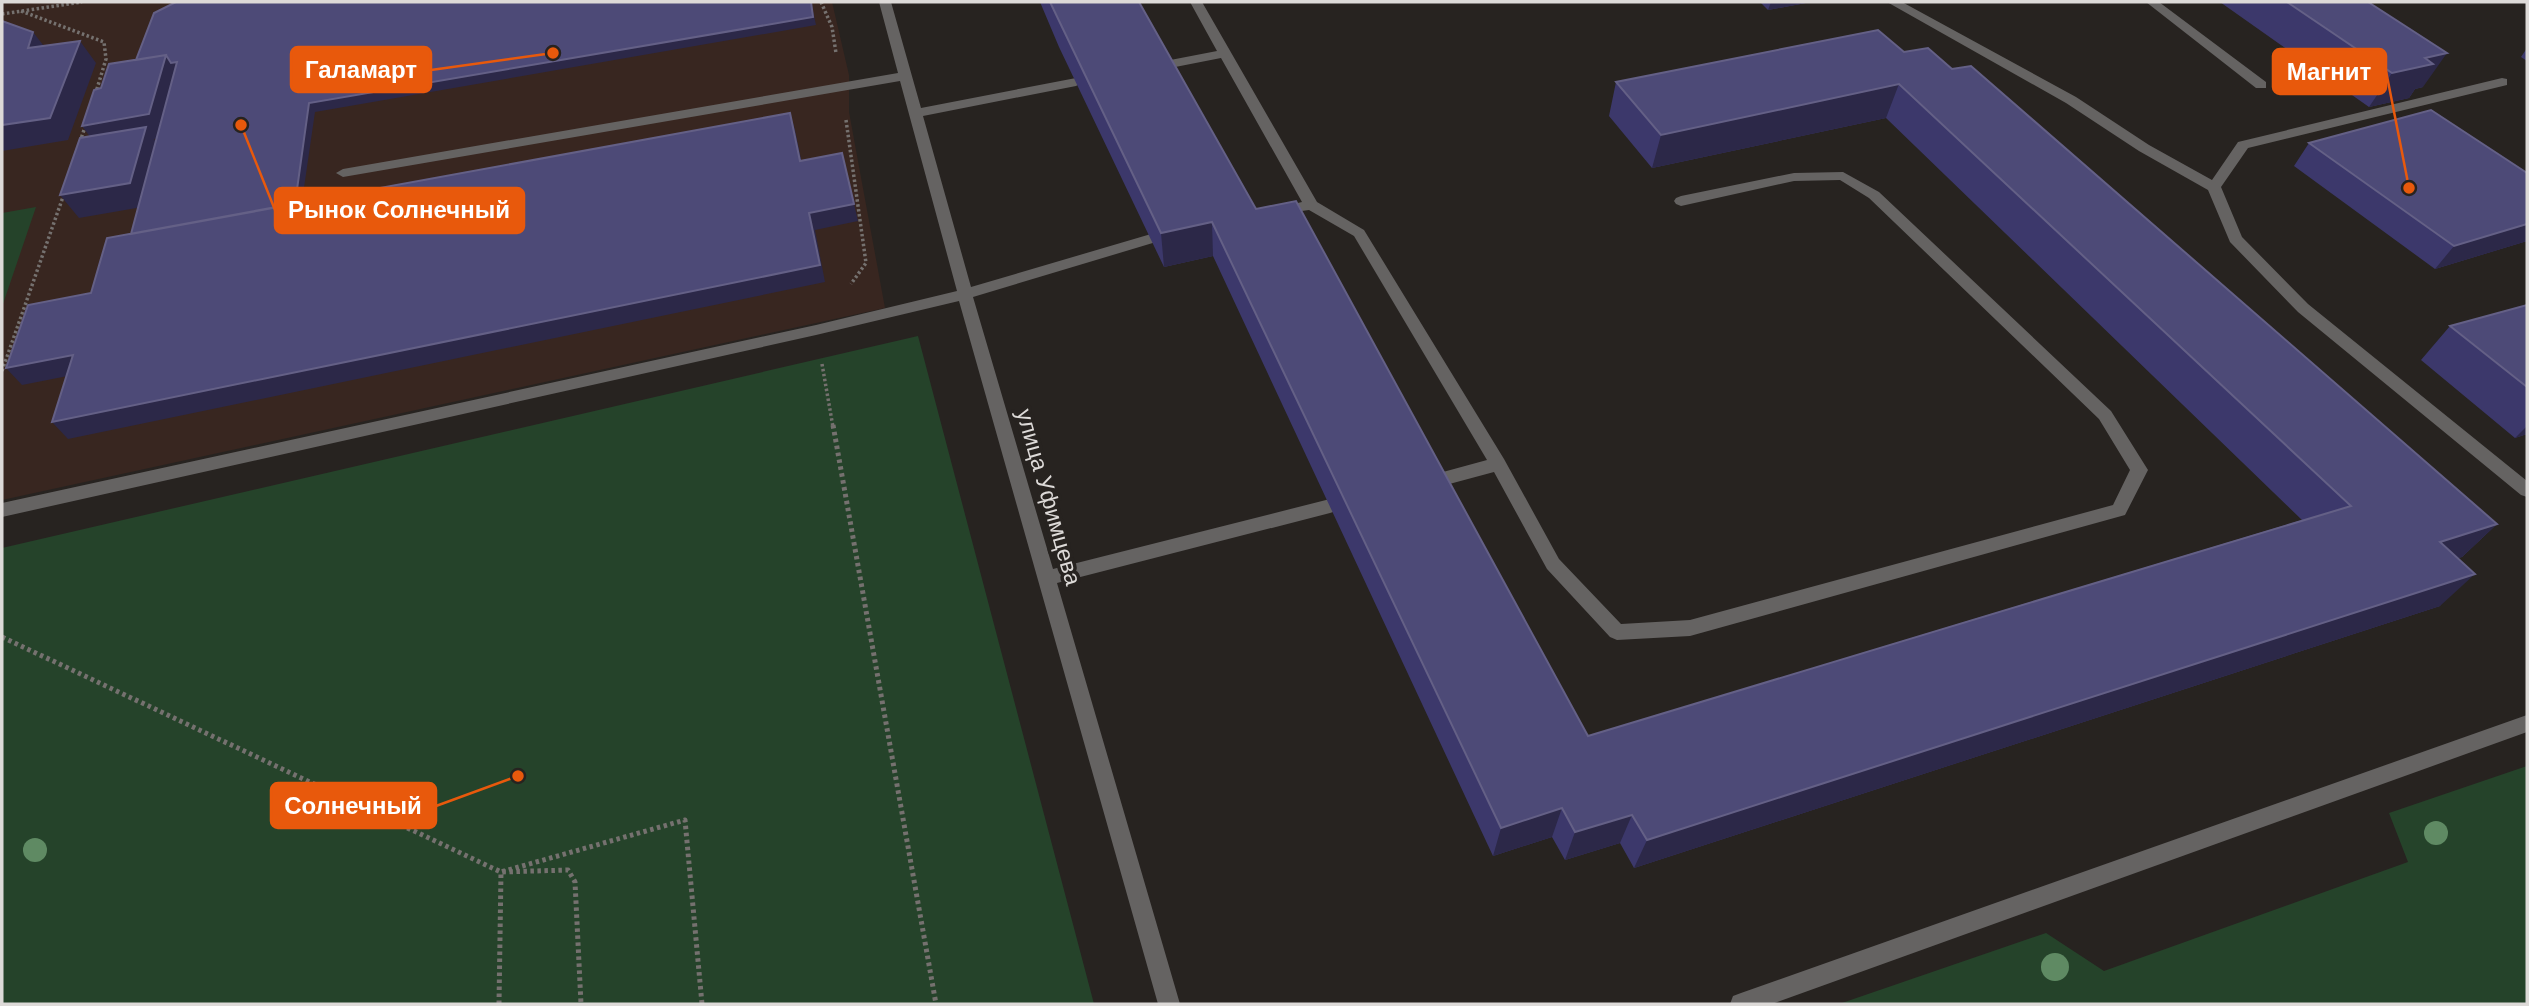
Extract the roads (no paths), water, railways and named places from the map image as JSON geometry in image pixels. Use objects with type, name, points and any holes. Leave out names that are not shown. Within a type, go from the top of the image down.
[{"type":"street","name":"улица Уфимцева","points":[[886,2],[965,294],[1169,1004]]},
{"type":"street","points":[[1196,2],[1311,205],[1359,233],[1498,464],[1553,564],[1617,632],[1690,628],[2119,510],[2139,470],[2105,415],[1874,195],[1843,176],[1794,177],[1681,201]]},
{"type":"street","points":[[1893,2],[2071,100],[2144,148],[2214,187],[2235,239],[2303,308],[2527,490]]},
{"type":"street","points":[[2152,2],[2261,85]]},
{"type":"street","points":[[1160,66],[1226,53]]},
{"type":"street","points":[[343,173],[905,76]]},
{"type":"street","points":[[915,113],[1076,82]]},
{"type":"street","points":[[2214,187],[2243,145],[2502,82]]},
{"type":"street","points":[[1257,216],[1311,205]]},
{"type":"street","points":[[2,510],[816,330],[965,294],[1151,239]]},
{"type":"street","points":[[1427,483],[1498,464]]},
{"type":"street","points":[[1047,578],[1330,506]]},
{"type":"street","points":[[1741,1004],[2527,724]]},
{"type":"place","name":"Галамарт","points":[[553,53]]},
{"type":"place","name":"Рынок Солнечный","points":[[241,125]]},
{"type":"place","name":"Магнит","points":[[2409,188]]},
{"type":"place","name":"Солнечный","points":[[518,776]]}]
